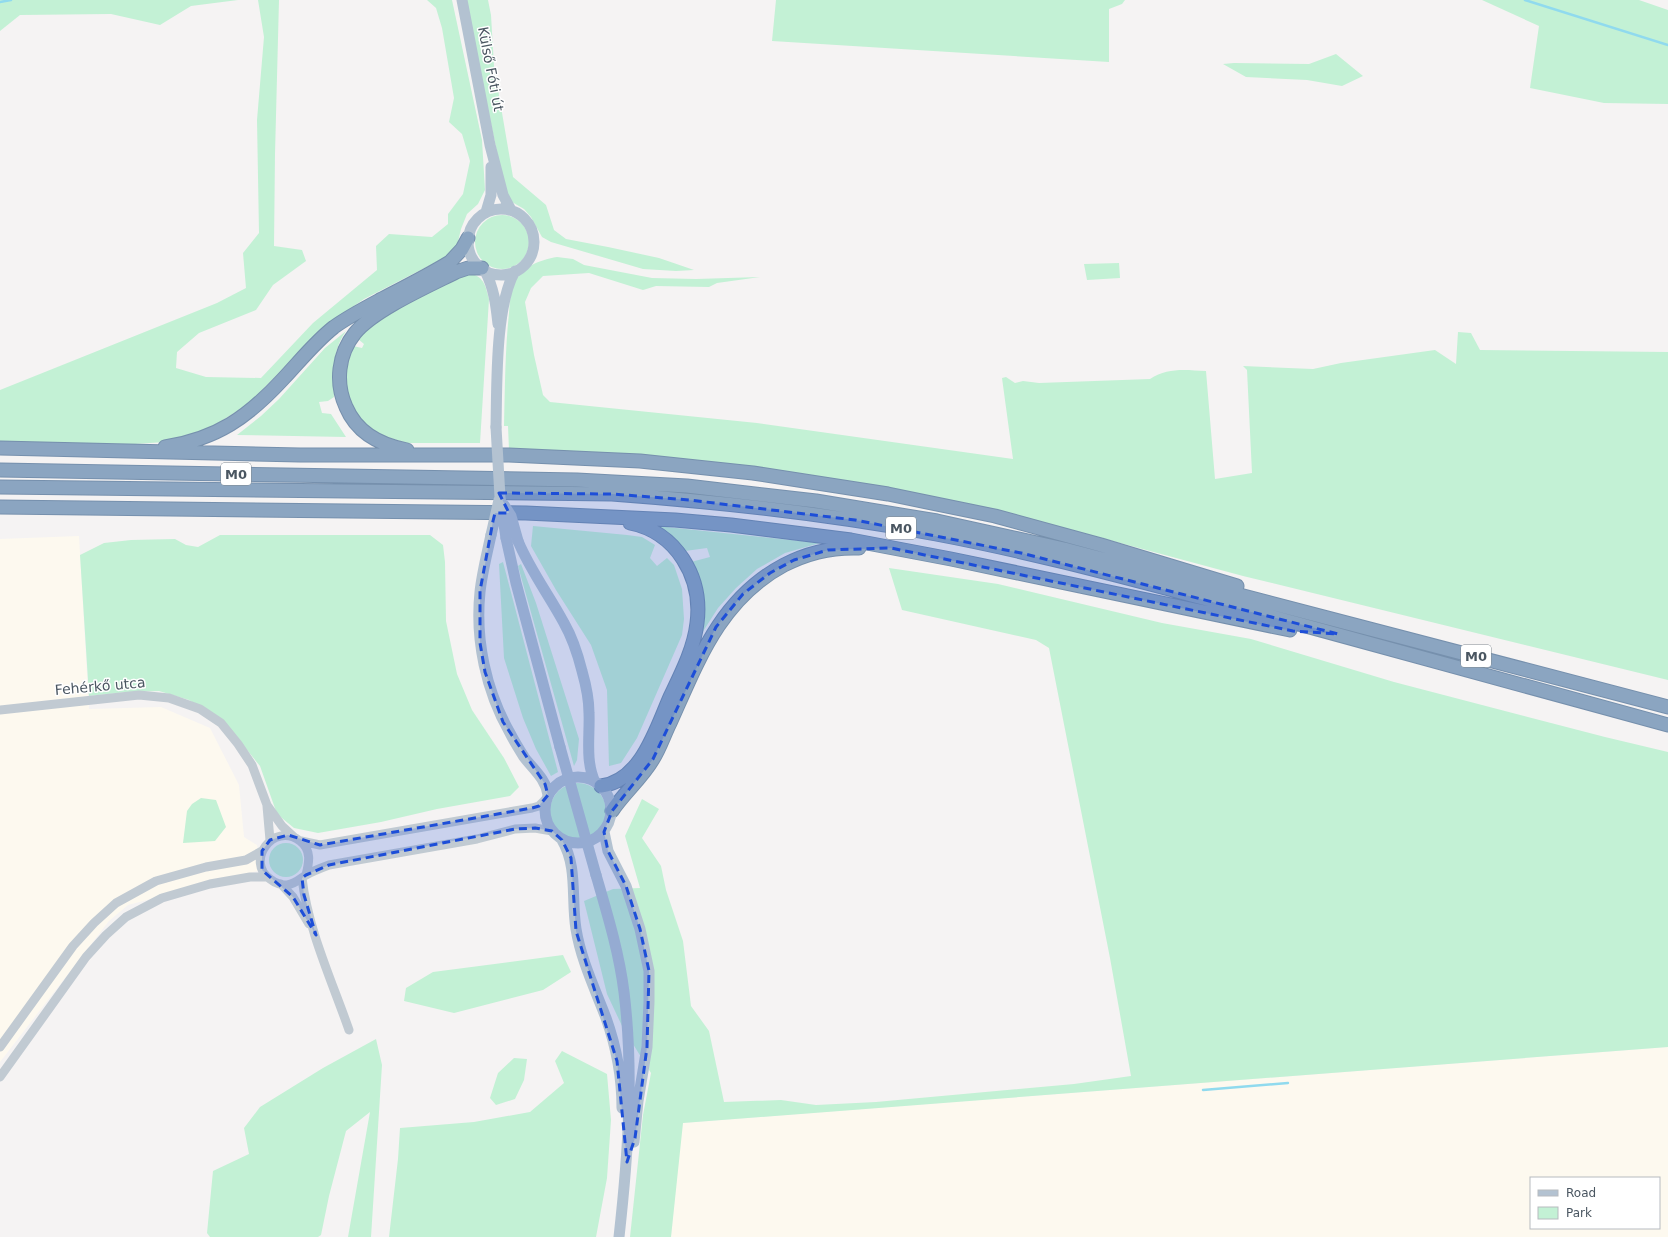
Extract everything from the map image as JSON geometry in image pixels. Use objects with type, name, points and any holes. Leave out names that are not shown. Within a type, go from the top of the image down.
[{"type":"highway","points":[[135,451],[181,444],[214,435],[229,426],[262,401],[318,340],[335,326],[354,314],[450,262],[462,249],[468,238]]},
{"type":"highway","points":[[433,454],[392,447],[369,436],[358,427],[349,415],[342,399],[339,373],[342,359],[347,346],[355,333],[375,316],[456,272],[468,268],[483,270]]},
{"type":"highway","points":[[0,448],[135,451],[160,453],[300,455],[509,455],[640,461],[753,473],[888,494],[995,516],[1102,545],[1265,594],[1293,610]]},
{"type":"highway","name":"M0","points":[[0,470],[569,480],[702,488],[837,504],[951,524],[1071,551],[1668,707]]},
{"type":"highway","name":"M0","points":[[0,487],[612,494],[741,505],[855,520],[978,543],[1129,579],[1338,634],[1668,725]]},
{"type":"highway","points":[[0,507],[441,512],[676,520],[731,525],[822,536],[891,548],[1293,631],[1338,634]]},
{"type":"highway","points":[[598,784],[612,784],[620,780],[635,766],[645,751],[657,728],[690,651],[697,624],[698,606],[696,590],[687,565],[672,544],[650,529],[607,517]]},
{"type":"highway","points":[[612,811],[653,759],[716,627],[742,594],[770,572],[808,555],[828,550],[850,548],[891,548]]},
{"type":"main road","name":"Külső Fóti út","points":[[462,0],[490,144],[503,195],[511,210]]},
{"type":"main road","name":"Külső Fóti út","points":[[486,212],[491,195],[490,144]]},
{"type":"main road","points":[[499,336],[510,281],[516,271],[528,260],[532,251],[533,241],[532,231],[527,222],[520,215],[511,210],[498,209],[486,212],[477,218],[471,227],[468,238],[468,248],[471,257],[483,270],[491,282],[494,294],[499,336],[496,427],[500,497],[506,538],[516,583],[560,747],[616,946],[624,991],[629,1050],[627,1162],[619,1237]]},
{"type":"main road","points":[[483,270],[500,274],[516,271]]},
{"type":"main road","points":[[500,497],[480,591],[480,643],[485,672],[503,722],[525,758],[545,784],[547,797],[545,816],[552,831],[562,840],[571,858],[576,931],[588,973],[606,1019],[617,1061],[622,1099],[623,1138],[627,1162]]},
{"type":"main road","points":[[500,497],[511,516],[518,541],[532,572],[564,623],[575,647],[582,670],[589,711],[589,763],[591,773],[609,797],[612,811],[604,832],[587,843],[574,844],[562,840]]},
{"type":"main road","points":[[547,797],[557,784],[569,778],[587,778],[598,784]]},
{"type":"main road","points":[[604,832],[608,851],[626,886],[640,929],[649,971],[647,1047],[638,1101],[635,1138],[627,1162]]},
{"type":"street","name":"Fehérkő utca","points":[[0,710],[139,695],[169,698],[200,709],[221,724],[238,744],[252,765],[267,805]]},
{"type":"street","points":[[1,1045],[73,946],[94,923],[116,903],[156,881],[206,867],[246,860],[262,851],[270,840],[279,836],[288,835],[320,845],[532,808],[539,806],[547,797]]},
{"type":"street","points":[[267,805],[282,826],[298,839],[309,854],[310,861],[304,876],[304,895],[316,936],[349,1030]]},
{"type":"street","points":[[267,805],[270,840]]},
{"type":"street","points":[[280,884],[293,884],[304,876],[329,865],[477,839],[515,830],[535,828],[552,831]]},
{"type":"street","points":[[262,851],[262,870],[267,877],[280,884],[293,898],[316,936]]},
{"type":"street","points":[[0,1077],[86,957],[106,935],[126,918],[162,898],[217,883],[250,877],[267,877]]},
{"type":"highlighted area","points":[[499,493],[612,494],[689,500],[855,520],[1021,553],[1338,634],[1293,631],[891,548],[828,550],[794,560],[770,573],[743,594],[716,627],[653,759],[612,811],[604,832],[608,851],[626,886],[640,929],[649,971],[647,1047],[635,1138],[627,1162],[617,1061],[576,931],[571,858],[562,840],[552,831],[535,828],[515,829],[329,865],[306,875],[302,878],[304,895],[316,935],[293,897],[262,870],[262,851],[270,840],[288,835],[320,845],[532,808],[539,806],[548,795],[545,784],[503,722],[485,672],[480,643],[480,591],[493,521],[495,513],[509,513]]},
{"type":"shaded area","points":[[79,536],[89,709],[161,707],[210,728],[239,785],[244,837],[257,845],[261,870],[128,905],[109,921],[0,1062],[0,539]]},
{"type":"shaded area","points":[[1668,1047],[1668,1237],[671,1237],[682,1123]]},
{"type":"green space","points":[[0,0],[238,0],[191,6],[160,25],[111,14],[20,15],[0,31]]},
{"type":"green space","points":[[258,0],[279,0],[274,246],[302,250],[306,261],[273,285],[256,310],[199,333],[177,352],[176,368],[206,377],[261,378],[313,323],[377,270],[376,246],[389,234],[432,237],[448,224],[448,214],[463,194],[470,161],[462,134],[449,122],[454,98],[442,28],[436,8],[427,0],[452,0],[482,140],[485,190],[478,204],[467,214],[461,229],[457,246],[446,257],[364,299],[321,329],[247,405],[197,436],[180,441],[135,444],[0,443],[0,390],[217,303],[246,288],[243,253],[259,233],[257,120],[264,37]]},
{"type":"green space","points":[[465,0],[488,0],[491,15],[494,66],[513,177],[546,205],[554,230],[566,239],[659,258],[694,270],[676,271],[643,269],[551,242],[542,237],[531,217],[524,209],[512,202],[506,195]]},
{"type":"green space","points":[[776,0],[1125,0],[1122,4],[1109,9],[1109,62],[772,41]]},
{"type":"green space","points":[[1482,0],[1639,0],[1668,10],[1668,104],[1604,103],[1530,88],[1539,26]]},
{"type":"green space","points":[[1336,54],[1363,76],[1342,86],[1307,80],[1246,77],[1223,64],[1309,64]]},
{"type":"green space","points":[[497,215],[507,215],[517,219],[525,227],[529,237],[529,247],[525,257],[517,265],[507,269],[497,269],[487,265],[479,257],[475,247],[475,237],[479,227],[487,219]]},
{"type":"green space","points":[[557,257],[573,259],[584,265],[652,278],[696,279],[760,277],[717,283],[709,287],[656,286],[643,290],[589,273],[543,276],[531,288],[525,302],[534,355],[543,395],[550,402],[757,423],[1013,459],[1002,378],[1006,377],[1015,383],[1023,381],[1039,383],[1150,379],[1157,375],[1177,370],[1206,371],[1215,479],[1252,473],[1247,370],[1243,366],[1313,369],[1341,363],[1435,350],[1456,364],[1458,332],[1471,333],[1480,350],[1668,352],[1668,680],[1243,576],[997,510],[890,488],[509,450],[508,426],[504,426],[505,370],[512,290],[518,277],[527,268],[538,262]]},
{"type":"green space","points":[[1119,263],[1120,278],[1087,280],[1084,264]]},
{"type":"green space","points":[[464,273],[475,275],[482,280],[489,299],[480,443],[407,443],[383,436],[367,426],[353,410],[346,390],[347,368],[353,346],[362,348],[364,344],[358,339],[370,325],[410,301]]},
{"type":"green space","points":[[346,331],[338,346],[334,363],[334,397],[328,401],[319,402],[322,413],[331,414],[346,437],[237,435],[279,399],[325,348]]},
{"type":"green space","points":[[533,526],[642,537],[655,545],[650,558],[657,566],[667,558],[674,565],[682,589],[684,619],[682,635],[637,738],[621,763],[609,766],[607,690],[591,645],[556,590],[531,546]]},
{"type":"green space","points":[[657,526],[820,543],[785,553],[757,569],[736,588],[718,608],[702,633],[703,600],[691,562],[710,557],[707,548],[685,551],[679,544]]},
{"type":"green space","points":[[220,535],[430,535],[443,545],[445,562],[446,621],[457,674],[472,710],[504,758],[519,787],[510,796],[437,809],[381,822],[318,833],[294,828],[277,814],[260,766],[225,723],[189,700],[159,691],[128,692],[89,696],[80,555],[104,543],[131,540],[175,539],[186,545],[198,547]]},
{"type":"green space","points":[[503,562],[558,772],[551,776],[536,749],[523,718],[504,658],[499,564]]},
{"type":"green space","points":[[521,564],[536,603],[579,739],[577,760],[574,766],[518,566]]},
{"type":"green space","points":[[889,568],[998,584],[1162,623],[1251,639],[1394,682],[1668,752],[1668,1047],[683,1123],[671,1237],[630,1237],[643,1115],[651,1073],[623,1028],[607,994],[584,901],[613,889],[640,888],[625,836],[642,799],[659,809],[642,838],[661,866],[666,890],[683,941],[691,1006],[709,1031],[724,1102],[781,1100],[816,1105],[876,1102],[1074,1084],[1131,1076],[1110,958],[1049,648],[1036,640],[902,610]]},
{"type":"green space","points":[[578,783],[593,788],[601,796],[606,811],[601,826],[593,834],[578,839],[563,834],[555,826],[550,811],[555,796],[563,788]]},
{"type":"green space","points":[[201,798],[216,800],[226,827],[215,841],[183,843],[187,811],[192,804]]},
{"type":"green space","points":[[289,843],[298,848],[302,853],[302,867],[298,872],[293,876],[283,877],[279,876],[270,867],[269,857],[270,853],[279,844]]},
{"type":"green space","points":[[563,955],[571,972],[543,990],[454,1013],[404,1001],[406,988],[433,972]]},
{"type":"green space","points":[[376,1039],[382,1065],[371,1237],[348,1237],[370,1112],[346,1131],[329,1196],[321,1235],[318,1237],[210,1237],[207,1233],[213,1171],[249,1154],[244,1128],[260,1107],[323,1068]]},
{"type":"green space","points":[[562,1051],[607,1074],[611,1120],[607,1178],[596,1237],[389,1237],[400,1128],[474,1122],[530,1112],[564,1083],[555,1061]]},
{"type":"green space","points":[[514,1058],[527,1059],[524,1080],[515,1099],[496,1105],[490,1098],[498,1073]]},
{"type":"waterway","points":[[0,2],[11,0]]},
{"type":"waterway","points":[[1525,0],[1668,45]]},
{"type":"waterway","points":[[1203,1090],[1288,1083]]}]
